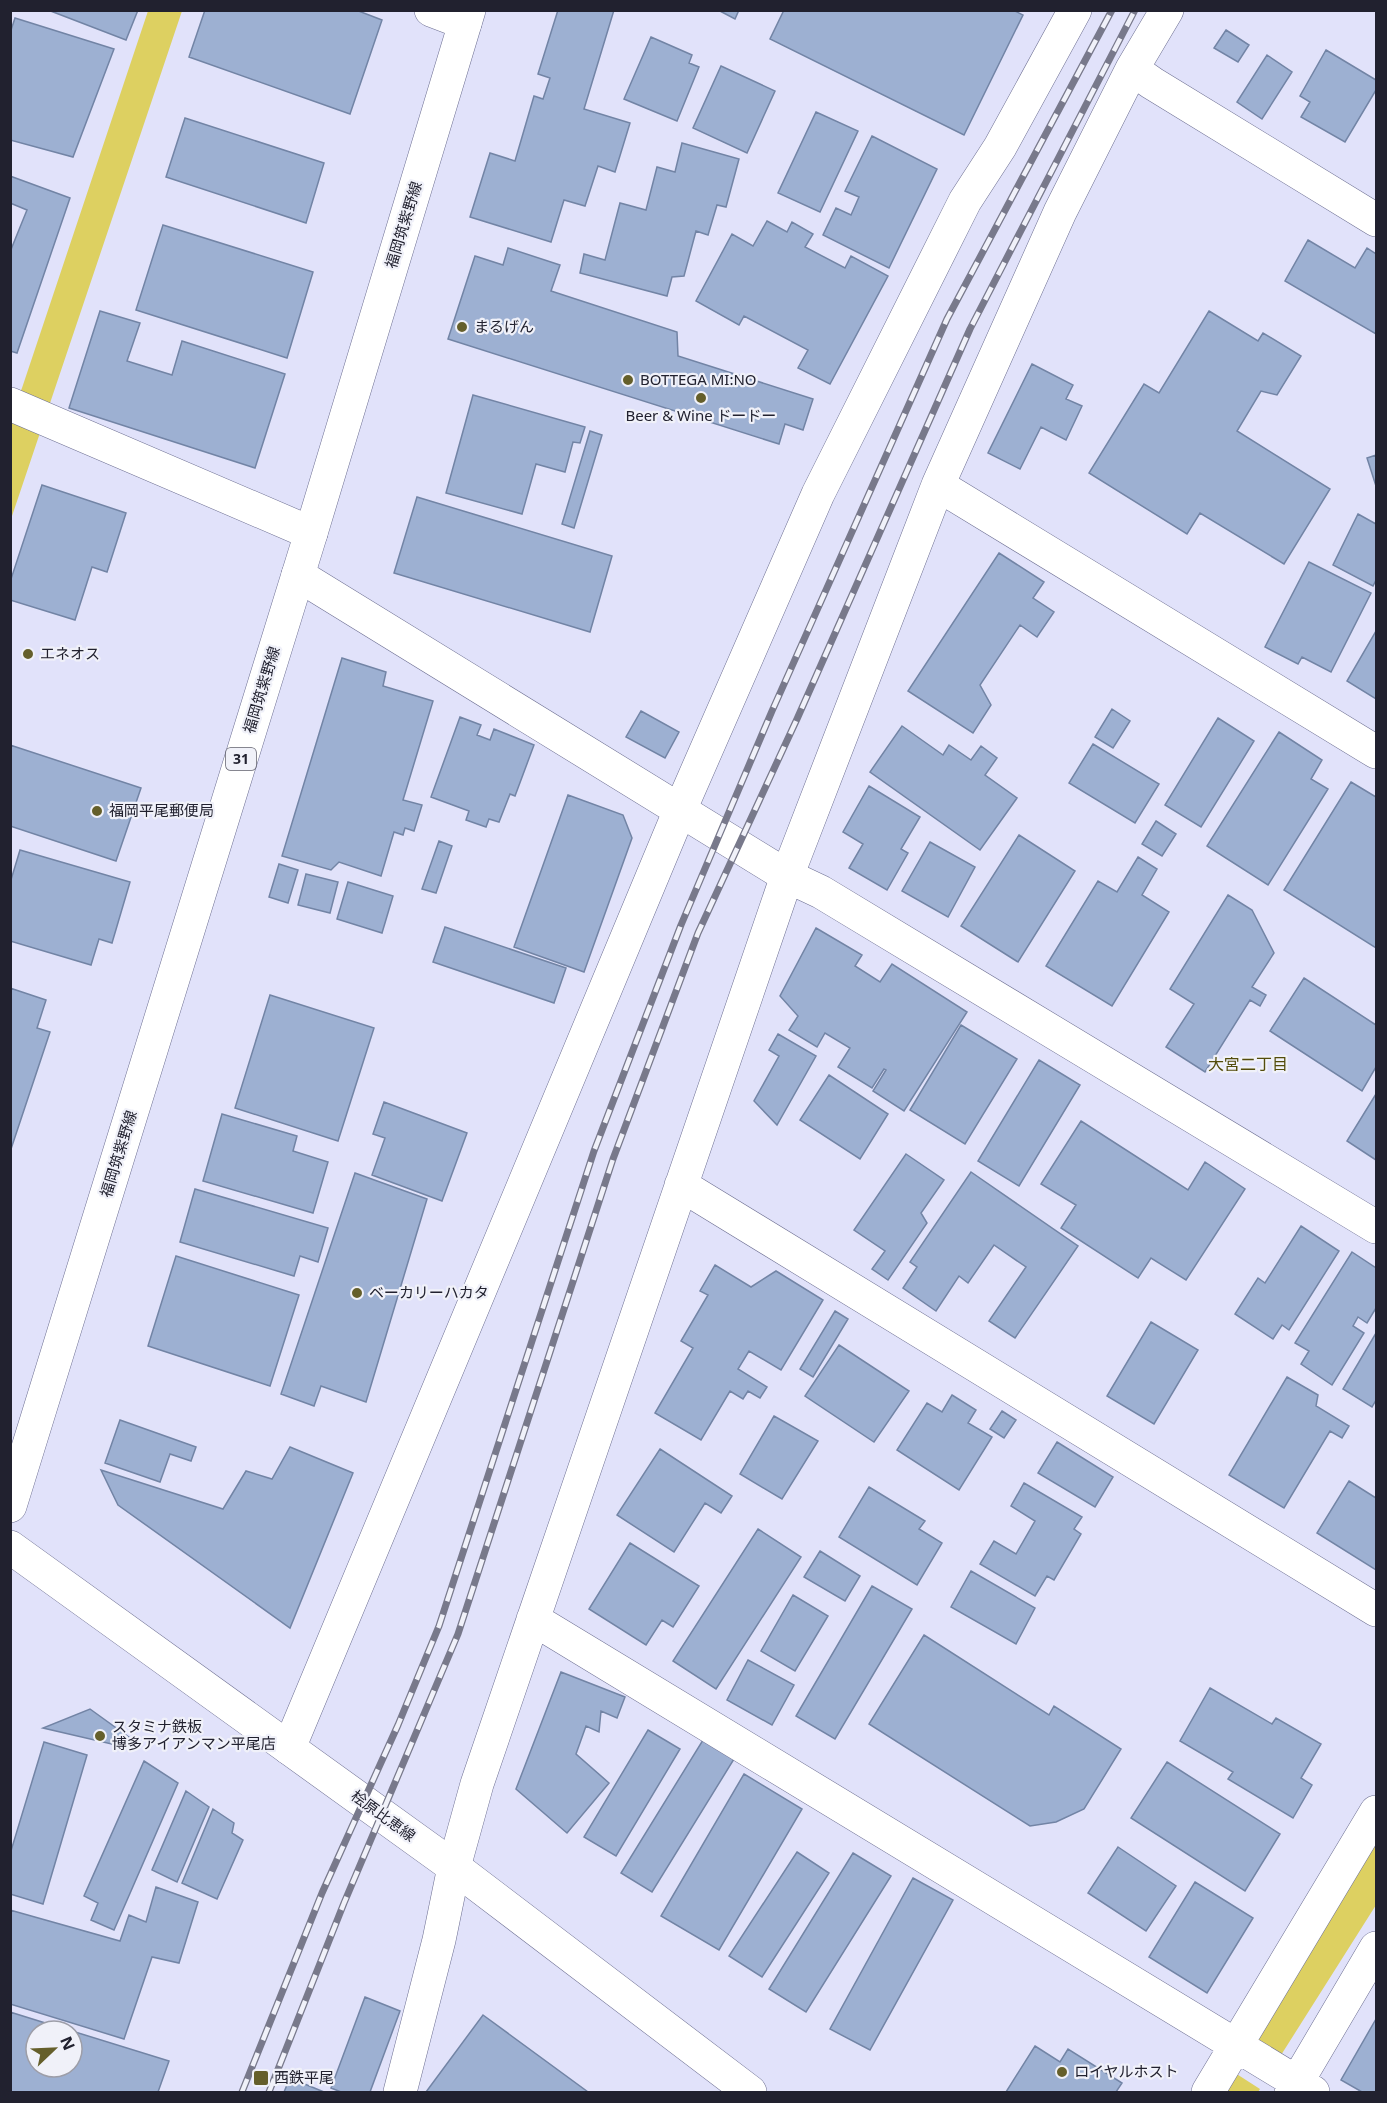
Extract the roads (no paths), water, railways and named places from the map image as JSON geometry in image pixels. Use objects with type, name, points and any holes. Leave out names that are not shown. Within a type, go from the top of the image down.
[{"type":"street","points":[[431,10],[467,17]]},
{"type":"street","points":[[289,1748],[680,810],[818,494],[965,201],[1000,147],[1075,10]]},
{"type":"street","points":[[400,2092],[439,1940],[454,1867],[477,1784],[787,876],[938,485],[1059,212],[1132,69],[1167,10]]},
{"type":"street","name":"福岡筑紫野線","points":[[10,1506],[298,575],[467,17]]},
{"type":"street","points":[[1132,69],[1377,220]]},
{"type":"street","points":[[12,405],[311,532]]},
{"type":"street","points":[[938,485],[1377,752]]},
{"type":"street","points":[[298,575],[787,876],[831,898],[1377,1227]]},
{"type":"street","points":[[681,1185],[1377,1610]]},
{"type":"street","name":"桧原比恵線","points":[[10,1547],[454,1867],[750,2092]]},
{"type":"street","points":[[533,1619],[1237,2045],[1300,2089],[1377,1948]]},
{"type":"street","points":[[1208,2092],[1377,1812]]},
{"type":"railway","points":[[242,2092],[322,1893],[398,1725],[439,1626],[594,1151],[681,925],[772,711],[947,319],[1112,10]]},
{"type":"railway","points":[[269,2092],[344,1903],[458,1634],[613,1159],[698,933],[797,719],[970,329],[1135,10]]},
{"type":"place","name":"まるげん","points":[[462,327]]},
{"type":"place","name":"BOTTEGA MI:NO","points":[[628,380]]},
{"type":"place","name":"Beer & Wine ドードー","points":[[701,398]]},
{"type":"place","name":"エネオス","points":[[28,654]]},
{"type":"place","name":"福岡平尾郵便局","points":[[97,811]]},
{"type":"place","name":"ベーカリーハカタ","points":[[357,1293]]},
{"type":"place","name":"スタミナ鉄板 博多アイアンマン平尾店","points":[[100,1736]]},
{"type":"place","name":"ロイヤルホスト","points":[[1062,2072]]},
{"type":"place","name":"西鉄平尾","points":[[261,2078]]},
{"type":"district","name":"大宮二丁目","points":[[1248,1064]]}]
